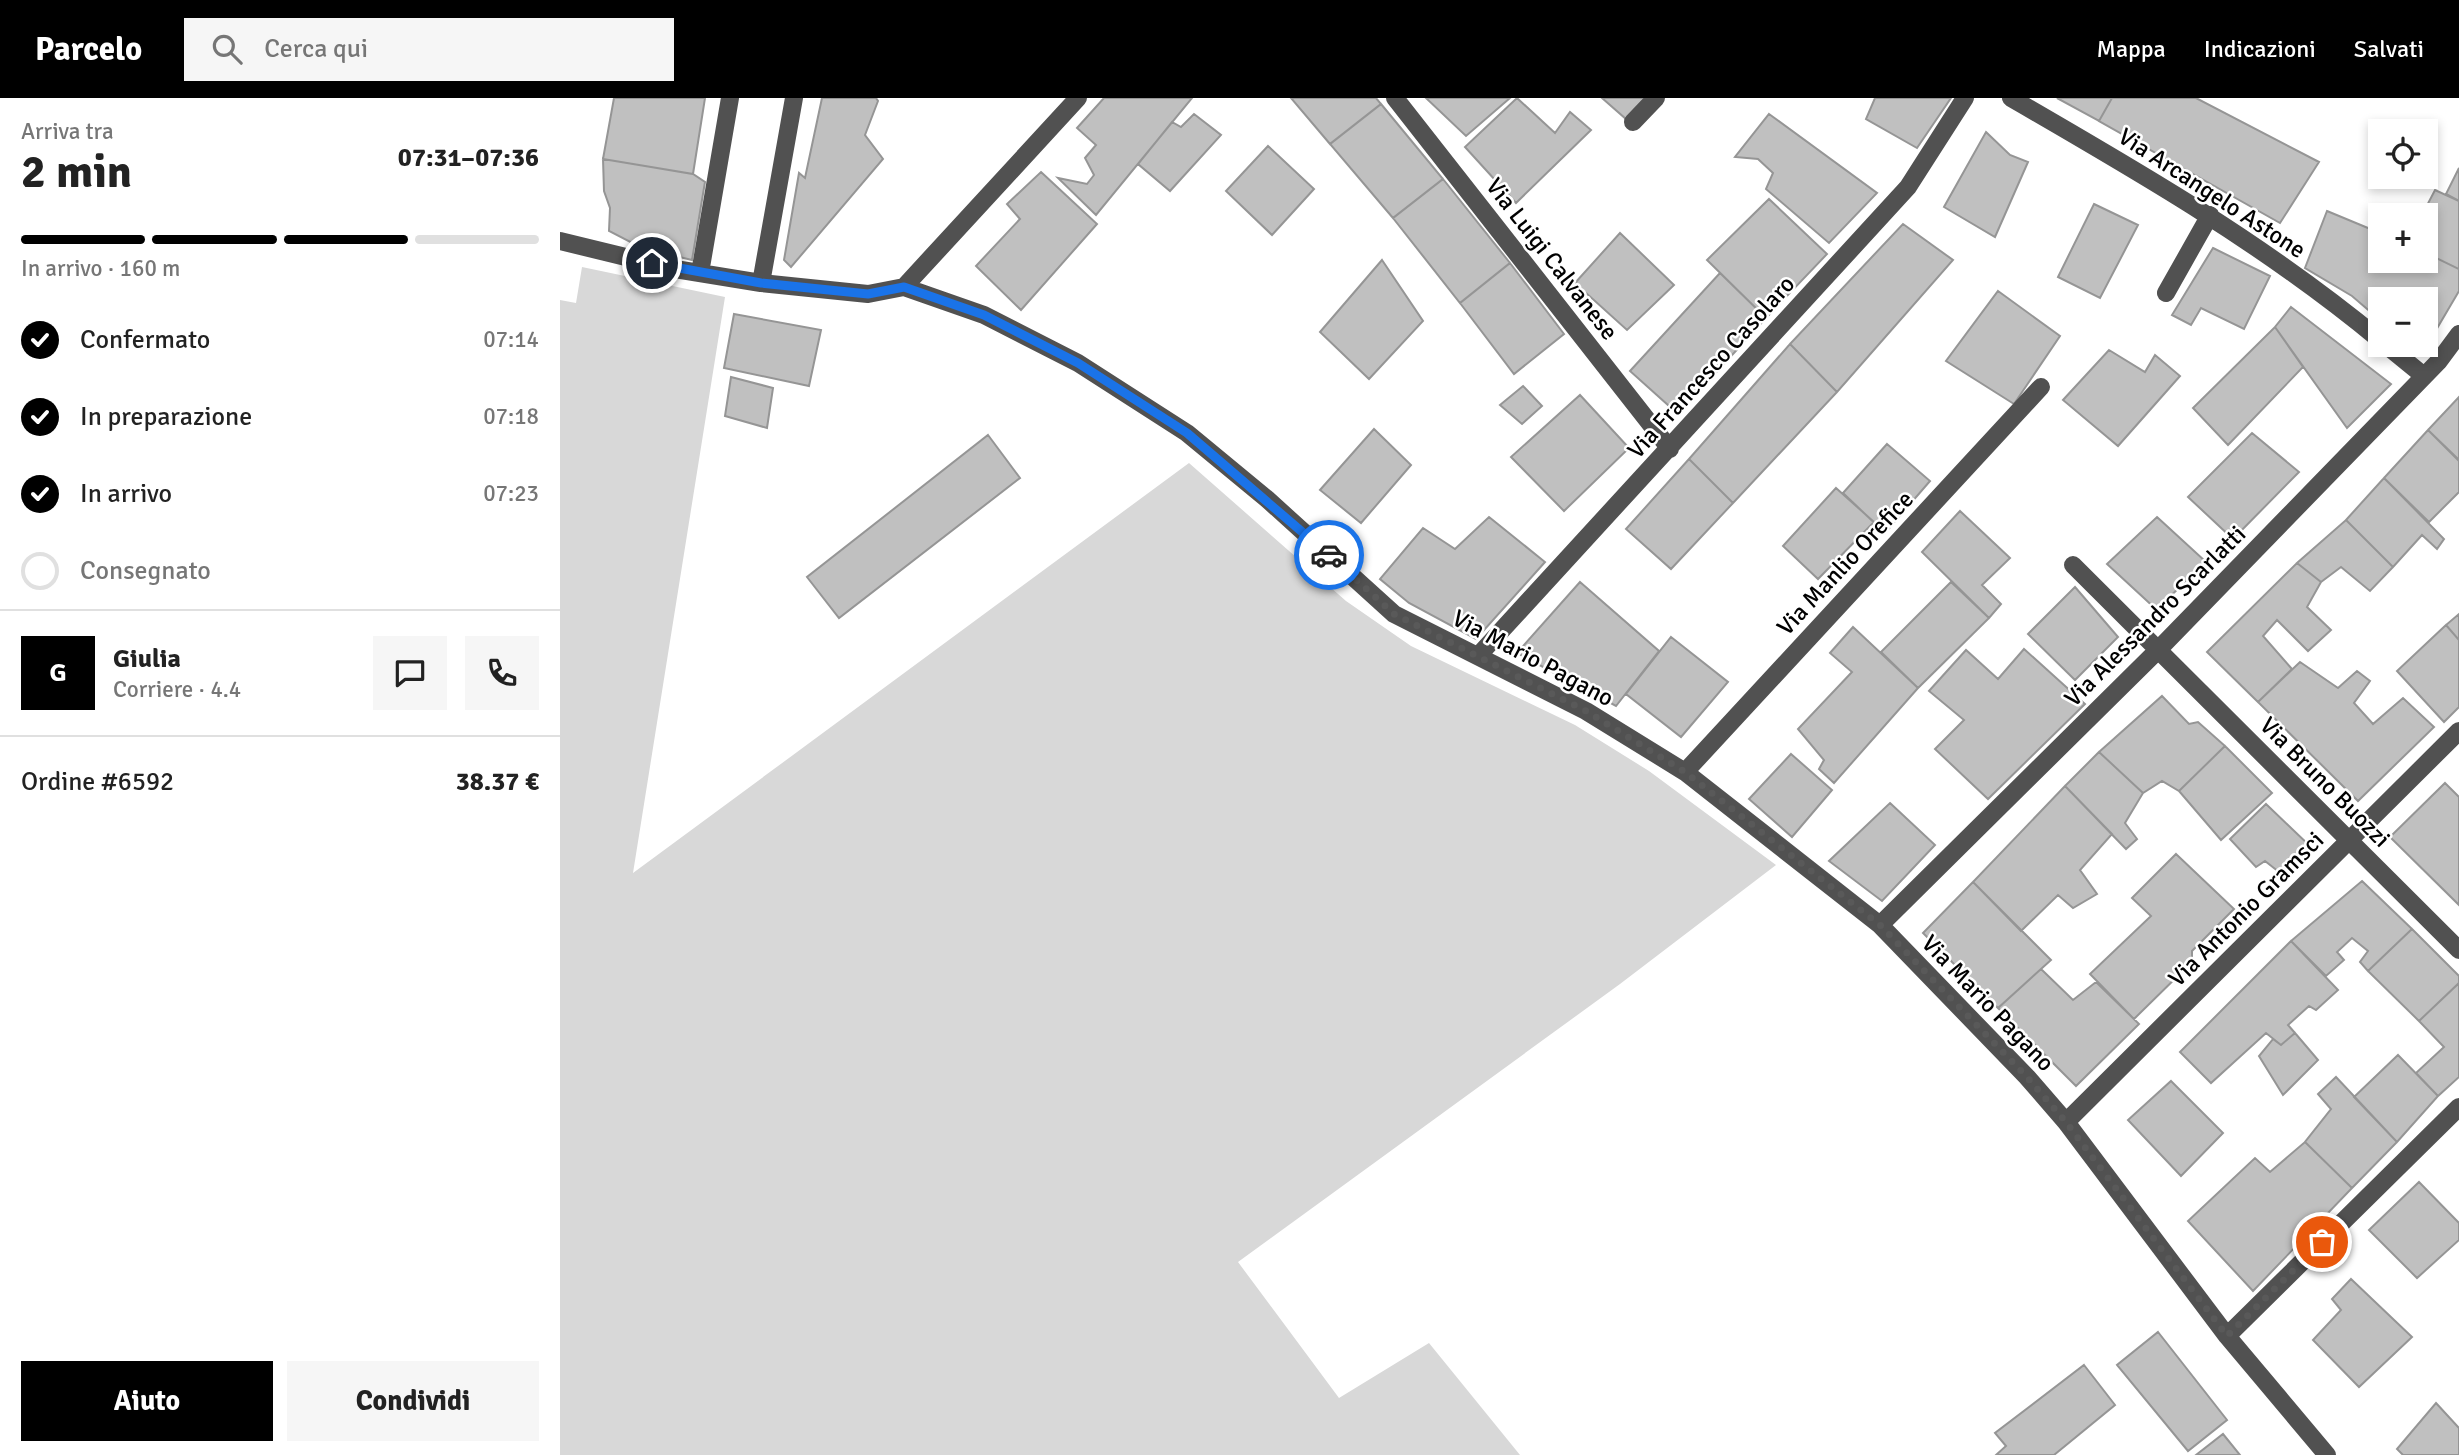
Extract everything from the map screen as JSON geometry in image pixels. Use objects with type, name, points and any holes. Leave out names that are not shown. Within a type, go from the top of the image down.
[{"type":"street","points":[[700,273],[730,98]]},
{"type":"street","points":[[761,283],[794,98]]},
{"type":"street","points":[[560,241],[700,273],[761,283],[868,294],[904,287],[1078,98]]},
{"type":"street","name":"Via Luigi Calvanese","points":[[1395,98],[1670,449]]},
{"type":"street","points":[[1633,122],[1656,98]]},
{"type":"street","name":"Via Francesco Casolaro","points":[[1478,656],[1908,187],[1965,98]]},
{"type":"street","name":"Via Arcangelo Astone","points":[[2011,98],[2210,215],[2276,260],[2368,331]]},
{"type":"street","points":[[2166,293],[2210,215]]},
{"type":"street","name":"Via Mario Pagano","points":[[904,287],[984,315],[1078,363],[1187,433],[1267,499],[1394,614],[1586,711],[1685,772],[1880,925],[2027,1077],[2066,1122],[2227,1336],[2327,1455]]},
{"type":"street","name":"Via Alessandro Scarlatti","points":[[1880,925],[2157,651],[2424,376],[2459,334]]},
{"type":"street","points":[[2401,357],[2424,376]]},
{"type":"street","name":"Via Manlio Orefice","points":[[1685,772],[2041,387]]},
{"type":"street","name":"Via Bruno Buozzi","points":[[2073,565],[2459,950]]},
{"type":"street","name":"Via Antonio Gramsci","points":[[2066,1122],[2459,731]]},
{"type":"street","points":[[2227,1336],[2459,1107]]},
{"type":"shaded area","points":[[582,267],[725,297],[633,873],[1189,463],[1346,601],[1411,646],[1575,725],[1649,771],[1776,865],[1620,984],[1238,1262],[1339,1398],[1429,1343],[1520,1455],[560,1455],[560,300],[576,303]]},
{"type":"building","points":[[614,98],[705,98],[693,174],[603,159]]},
{"type":"building","points":[[822,98],[876,98],[878,101],[865,135],[883,159],[791,267],[784,260],[799,173],[805,178]]},
{"type":"building","points":[[1104,98],[1192,98],[1096,215],[1058,178],[1087,184],[1094,175],[1085,158],[1096,145],[1077,128]]},
{"type":"building","points":[[1291,98],[1376,98],[1381,104],[1330,144]]},
{"type":"building","points":[[1426,98],[1510,98],[1466,136]]},
{"type":"building","points":[[1517,98],[1555,133],[1570,112],[1591,130],[1516,203],[1465,147]]},
{"type":"building","points":[[1602,98],[1645,98],[1626,119]]},
{"type":"building","points":[[1875,98],[1951,98],[1917,148],[1866,119]]},
{"type":"building","points":[[2057,98],[2112,98],[2099,121]]},
{"type":"building","points":[[2112,98],[2196,98],[2319,162],[2280,223],[2099,121]]},
{"type":"building","points":[[1381,104],[1443,179],[1393,218],[1330,144]]},
{"type":"building","points":[[1194,114],[1221,135],[1170,191],[1138,164],[1172,122],[1181,127]]},
{"type":"building","points":[[1769,114],[1877,193],[1829,243],[1766,189],[1773,173],[1758,159],[1735,157]]},
{"type":"building","points":[[1986,132],[2010,155],[2028,162],[1995,237],[1944,207]]},
{"type":"building","points":[[1268,146],[1314,189],[1272,235],[1226,191]]},
{"type":"building","points":[[603,159],[693,174],[705,182],[692,260],[642,248],[609,231],[610,208],[604,191]]},
{"type":"building","points":[[2459,168],[2459,201],[2446,194]]},
{"type":"building","points":[[1041,172],[1097,224],[1021,310],[976,266],[1020,219],[1007,204]]},
{"type":"building","points":[[1443,179],[1510,263],[1460,303],[1393,218]]},
{"type":"building","points":[[2435,190],[2459,201],[2459,269],[2438,259],[2438,203],[2428,203]]},
{"type":"building","points":[[1769,199],[1827,254],[1766,318],[1707,260]]},
{"type":"building","points":[[2094,204],[2138,225],[2100,298],[2058,277]]},
{"type":"building","points":[[2327,211],[2368,228],[2368,273],[2438,273],[2438,259],[2459,269],[2459,291],[2438,327],[2438,287],[2368,287],[2368,310],[2352,296],[2305,268]]},
{"type":"building","points":[[1903,224],[1953,260],[1837,392],[1790,344]]},
{"type":"building","points":[[1620,233],[1674,285],[1627,330],[1575,283]]},
{"type":"building","points":[[2213,248],[2270,276],[2244,329],[2201,308],[2191,325],[2172,315]]},
{"type":"building","points":[[1382,260],[1423,321],[1369,379],[1320,332]]},
{"type":"building","points":[[1510,263],[1564,334],[1514,374],[1460,303]]},
{"type":"building","points":[[1720,273],[1766,318],[1678,414],[1630,371]]},
{"type":"building","points":[[1998,291],[2060,336],[2014,404],[1946,361]]},
{"type":"building","points":[[2291,307],[2391,384],[2347,428],[2275,327]]},
{"type":"building","points":[[734,314],[821,330],[809,386],[724,368]]},
{"type":"building","points":[[2275,327],[2303,367],[2228,445],[2193,408]]},
{"type":"building","points":[[1790,344],[1837,392],[1733,503],[1689,459]]},
{"type":"building","points":[[2109,350],[2145,372],[2155,355],[2180,376],[2118,446],[2063,400]]},
{"type":"building","points":[[731,377],[773,388],[767,428],[725,416]]},
{"type":"building","points":[[1523,386],[1542,406],[1522,424],[1500,405]]},
{"type":"building","points":[[1580,395],[1629,448],[1564,511],[1511,457]]},
{"type":"building","points":[[2459,397],[2459,460],[2428,430]]},
{"type":"building","points":[[1374,429],[1411,465],[1361,523],[1320,490]]},
{"type":"building","points":[[2428,430],[2459,461],[2459,492],[2429,522],[2384,478]]},
{"type":"building","points":[[2252,433],[2299,472],[2233,539],[2188,497]]},
{"type":"building","points":[[988,435],[1020,478],[839,618],[807,577]]},
{"type":"building","points":[[1887,444],[1930,481],[1885,533],[1843,493]]},
{"type":"building","points":[[1689,459],[1733,503],[1671,569],[1626,529]]},
{"type":"building","points":[[2384,478],[2444,539],[2437,549],[2422,535],[2393,567],[2346,520]]},
{"type":"building","points":[[1836,488],[1874,522],[1818,579],[1783,546]]},
{"type":"building","points":[[1960,511],[2010,558],[1982,585],[2001,604],[1989,618],[1922,552]]},
{"type":"building","points":[[1489,517],[1545,562],[1476,639],[1409,603],[1380,579],[1423,528],[1455,549]]},
{"type":"building","points":[[2157,517],[2205,561],[2157,610],[2107,564]]},
{"type":"building","points":[[2346,520],[2393,567],[2370,591],[2341,567],[2321,582],[2297,563]]},
{"type":"building","points":[[2297,563],[2321,582],[2307,607],[2331,630],[2308,651],[2277,620],[2263,636],[2292,669],[2258,702],[2207,652]]},
{"type":"building","points":[[1580,582],[1659,651],[1616,706],[1517,653]]},
{"type":"building","points":[[1951,582],[1989,618],[1918,688],[1881,652]]},
{"type":"building","points":[[2075,587],[2118,637],[2075,680],[2028,634]]},
{"type":"building","points":[[2459,614],[2459,640],[2446,625]]},
{"type":"building","points":[[2446,625],[2459,640],[2459,707],[2444,722],[2397,671]]},
{"type":"building","points":[[1853,627],[1918,688],[1834,783],[1819,769],[1824,760],[1798,729],[1852,672],[1830,653]]},
{"type":"building","points":[[1671,637],[1728,682],[1681,737],[1626,694]]},
{"type":"building","points":[[2024,649],[2085,704],[1988,799],[1935,749],[1964,720],[1929,691],[1966,650],[1998,679]]},
{"type":"building","points":[[2300,662],[2338,688],[2357,671],[2370,681],[2354,703],[2373,724],[2403,698],[2434,727],[2358,801],[2258,702]]},
{"type":"building","points":[[2162,696],[2189,724],[2198,722],[2225,746],[2179,791],[2162,781],[2143,793],[2099,752]]},
{"type":"building","points":[[2225,746],[2272,793],[2221,840],[2179,791]]},
{"type":"building","points":[[2099,752],[2143,793],[2125,823],[2137,839],[2126,849],[2065,786]]},
{"type":"building","points":[[1791,754],[1832,790],[1792,837],[1749,799]]},
{"type":"building","points":[[2445,783],[2459,797],[2459,905],[2390,837]]},
{"type":"building","points":[[2065,786],[2112,834],[2080,870],[2097,894],[2073,908],[2058,895],[2021,931],[1973,882]]},
{"type":"building","points":[[1890,803],[1935,845],[1882,901],[1829,861]]},
{"type":"building","points":[[2266,804],[2312,848],[2284,876],[2265,861],[2256,867],[2230,839]]},
{"type":"building","points":[[2176,854],[2234,909],[2192,951],[2192,962],[2134,1019],[2090,974],[2151,916],[2132,898]]},
{"type":"building","points":[[2362,881],[2412,929],[2368,971],[2360,962],[2368,951],[2352,938],[2337,952],[2344,960],[2326,976],[2291,941]]},
{"type":"building","points":[[1973,882],[2051,960],[1998,1008],[1923,933]]},
{"type":"building","points":[[2412,929],[2459,976],[2459,983],[2419,1021],[2368,971]]},
{"type":"building","points":[[2291,941],[2338,990],[2316,1010],[2309,1006],[2288,1025],[2295,1033],[2281,1045],[2266,1033],[2211,1083],[2180,1052]]},
{"type":"building","points":[[2041,969],[2073,1000],[2096,982],[2139,1024],[2076,1086],[1998,1008]]},
{"type":"building","points":[[2459,983],[2459,1077],[2438,1096],[2416,1073],[2444,1047],[2419,1021]]},
{"type":"building","points":[[2295,1033],[2318,1060],[2283,1095],[2259,1056],[2273,1039],[2281,1045]]},
{"type":"building","points":[[2398,1055],[2438,1096],[2397,1142],[2354,1097]]},
{"type":"building","points":[[2336,1077],[2397,1142],[2352,1188],[2305,1142],[2331,1109],[2318,1094]]},
{"type":"building","points":[[2171,1081],[2223,1133],[2181,1176],[2128,1120]]},
{"type":"building","points":[[2305,1142],[2352,1188],[2253,1291],[2188,1221],[2255,1158],[2270,1172]]},
{"type":"building","points":[[2419,1182],[2459,1223],[2459,1240],[2417,1278],[2369,1230]]},
{"type":"building","points":[[2351,1279],[2412,1337],[2359,1387],[2313,1340],[2341,1310],[2332,1299]]},
{"type":"building","points":[[2158,1332],[2227,1420],[2188,1451],[2117,1365]]},
{"type":"building","points":[[2084,1365],[2115,1405],[2054,1455],[1996,1455],[2006,1446],[1995,1433]]},
{"type":"building","points":[[2436,1403],[2459,1428],[2459,1455],[2403,1455],[2397,1449]]},
{"type":"building","points":[[2223,1434],[2240,1455],[2196,1455]]},
{"type":"way so far","points":[[1329,555],[1394,614],[1586,711],[1685,772],[1880,925],[2027,1077],[2066,1122],[2227,1336],[2322,1242]]},
{"type":"route","points":[[652,263],[761,283],[868,294],[904,287],[984,315],[1078,363],[1187,433],[1329,555]]}]
